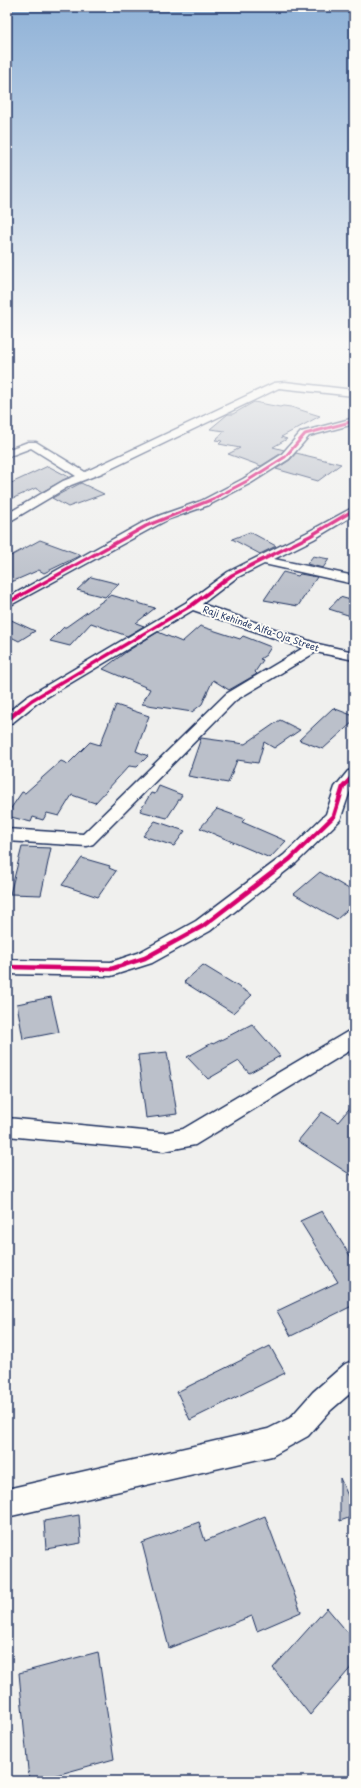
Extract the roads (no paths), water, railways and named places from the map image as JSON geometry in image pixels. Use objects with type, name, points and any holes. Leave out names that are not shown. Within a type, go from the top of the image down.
[{"type":"street","points":[[7,519],[67,483],[195,423]]},
{"type":"street","points":[[7,603],[146,526],[165,517],[205,503],[246,481],[285,457],[305,434],[348,423]]},
{"type":"street","points":[[7,454],[32,444],[84,476]]},
{"type":"street","points":[[7,720],[32,700],[192,605],[232,575],[310,536],[354,510]]},
{"type":"street","points":[[262,560],[354,580]]},
{"type":"street","name":"Raji Kehinde Alfa-Oja Street","points":[[192,605],[314,647],[354,656]]},
{"type":"street","points":[[7,835],[87,840],[231,697],[314,647]]},
{"type":"street","points":[[7,967],[111,969],[145,958],[203,926],[290,859],[334,816],[342,788],[354,775]]},
{"type":"street","points":[[7,1127],[164,1142],[187,1138],[354,1038]]},
{"type":"street","points":[[7,1503],[272,1442],[299,1427],[322,1401],[354,1373]]}]
